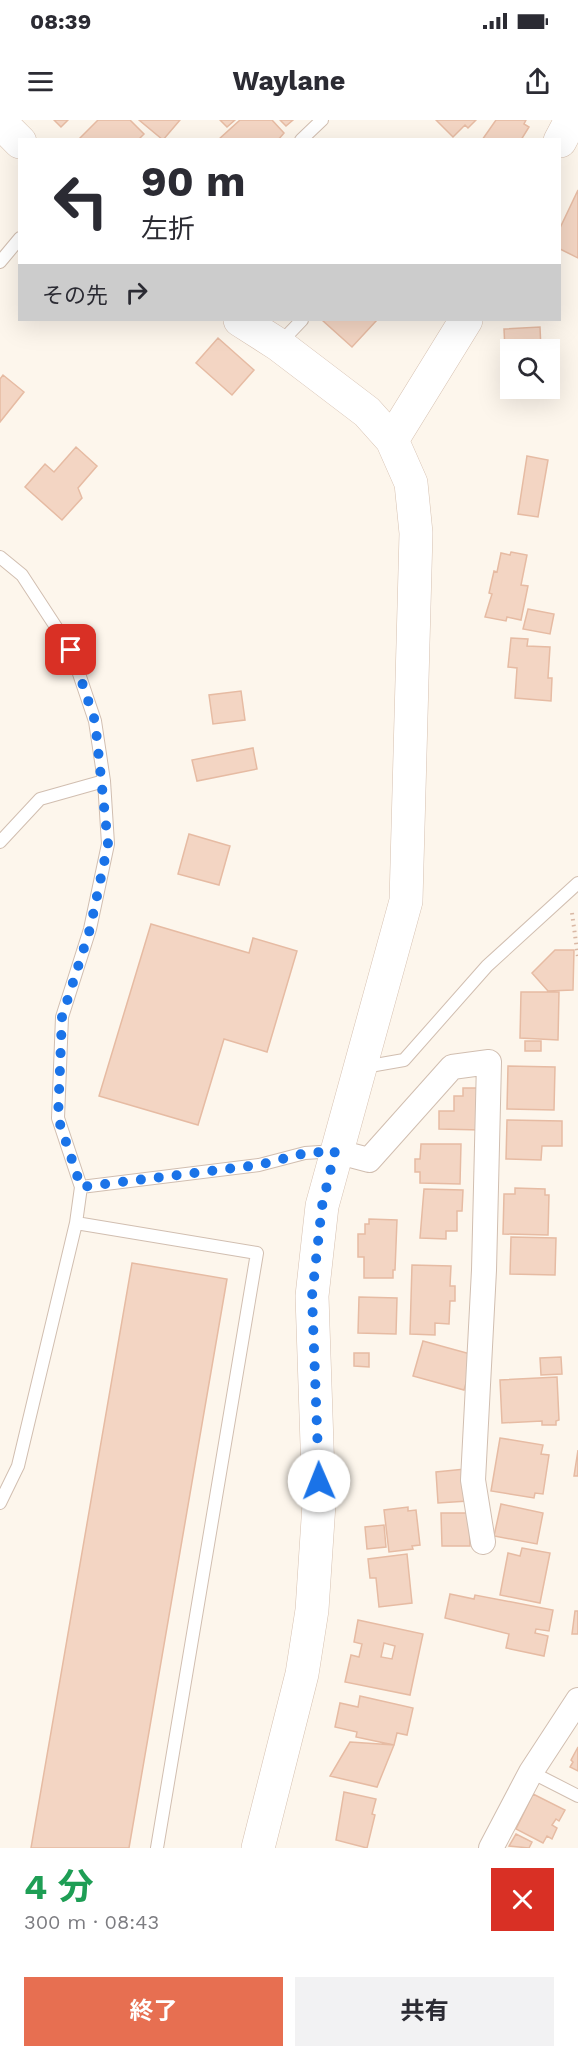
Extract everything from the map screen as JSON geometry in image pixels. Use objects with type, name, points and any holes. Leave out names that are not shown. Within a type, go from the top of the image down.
[{"type":"street","points":[[561,139],[571,120]]},
{"type":"street","points":[[0,122],[18,140]]},
{"type":"street","points":[[242,321],[279,345],[367,412],[392,440],[411,483],[416,533],[406,901],[335,1151],[322,1206],[312,1296],[319,1504],[312,1610],[302,1674],[258,1848]]},
{"type":"street","points":[[392,440],[464,321]]},
{"type":"street","points":[[335,1151],[369,1160],[452,1067],[489,1062],[484,1270],[473,1480],[483,1542]]},
{"type":"street","points":[[491,1848],[531,1772],[578,1700]]},
{"type":"lane","points":[[303,138],[322,120]]},
{"type":"lane","points":[[0,262],[18,240]]},
{"type":"lane","points":[[279,345],[301,321]]},
{"type":"lane","points":[[0,557],[22,575],[71,650],[95,721],[104,781],[108,844],[90,929],[62,1017],[58,1118],[81,1187],[76,1223],[18,1466],[0,1503]]},
{"type":"lane","points":[[0,842],[40,799],[104,781]]},
{"type":"lane","points":[[360,1068],[404,1059],[487,966],[578,883]]},
{"type":"lane","points":[[81,1187],[259,1165],[306,1153],[335,1151]]},
{"type":"lane","points":[[76,1223],[257,1253],[157,1848]]},
{"type":"lane","points":[[531,1772],[578,1796]]},
{"type":"path","points":[[566,895],[573,916],[578,957]]},
{"type":"building","points":[[54,120],[68,120],[61,127]]},
{"type":"building","points":[[98,120],[130,120],[144,134],[140,138],[80,138]]},
{"type":"building","points":[[139,120],[180,120],[165,138],[161,138]]},
{"type":"building","points":[[220,120],[235,120],[227,127]]},
{"type":"building","points":[[240,120],[272,120],[284,133],[280,138],[220,138]]},
{"type":"building","points":[[280,120],[293,120],[286,126]]},
{"type":"building","points":[[436,120],[476,120],[468,128],[465,125],[453,137]]},
{"type":"building","points":[[496,120],[526,120],[524,124],[529,127],[522,138],[483,138]]},
{"type":"building","points":[[578,190],[578,258],[561,250],[561,226]]},
{"type":"building","points":[[323,321],[376,321],[352,347]]},
{"type":"building","points":[[540,327],[541,339],[504,339],[504,329]]},
{"type":"building","points":[[218,338],[254,370],[232,395],[196,363]]},
{"type":"building","points":[[3,375],[24,392],[0,422],[0,379]]},
{"type":"building","points":[[76,447],[97,466],[78,488],[82,498],[62,520],[25,487],[45,464],[54,472]]},
{"type":"building","points":[[527,456],[548,460],[538,517],[518,514]]},
{"type":"building","points":[[511,552],[527,555],[521,585],[528,586],[521,620],[507,617],[506,621],[485,617],[492,594],[489,593],[494,571],[497,572],[501,553],[510,555]]},
{"type":"building","points":[[528,609],[554,614],[550,634],[523,629]]},
{"type":"building","points":[[511,638],[528,639],[527,646],[550,647],[548,678],[552,678],[551,701],[515,698],[517,668],[508,667]]},
{"type":"building","points":[[241,691],[245,720],[213,724],[209,695]]},
{"type":"building","points":[[253,748],[257,769],[197,781],[192,760]]},
{"type":"building","points":[[189,834],[230,846],[219,885],[178,874]]},
{"type":"building","points":[[151,924],[249,953],[253,938],[297,951],[267,1052],[224,1039],[198,1125],[99,1096]]},
{"type":"building","points":[[555,950],[574,950],[573,990],[548,991],[532,973]]},
{"type":"building","points":[[521,992],[559,992],[558,1040],[520,1038]]},
{"type":"building","points":[[525,1041],[541,1041],[541,1051],[525,1051]]},
{"type":"building","points":[[508,1066],[555,1067],[554,1110],[507,1109]]},
{"type":"building","points":[[463,1088],[482,1088],[481,1130],[439,1129],[439,1111],[454,1111],[454,1096],[463,1096]]},
{"type":"building","points":[[507,1120],[562,1121],[562,1146],[542,1146],[541,1160],[506,1159]]},
{"type":"building","points":[[421,1144],[461,1144],[460,1184],[420,1183],[420,1172],[415,1172],[415,1159],[420,1159]]},
{"type":"building","points":[[515,1188],[545,1189],[545,1195],[549,1195],[548,1235],[503,1234],[504,1194],[515,1194]]},
{"type":"building","points":[[424,1189],[463,1190],[462,1211],[457,1211],[457,1231],[446,1231],[446,1239],[420,1238]]},
{"type":"building","points":[[369,1219],[397,1220],[393,1278],[364,1278],[364,1257],[358,1257],[358,1234],[365,1234],[365,1224],[369,1224]]},
{"type":"building","points":[[511,1237],[556,1238],[555,1275],[510,1274]]},
{"type":"building","points":[[132,1263],[227,1279],[129,1848],[31,1848]]},
{"type":"building","points":[[412,1265],[451,1266],[450,1286],[455,1286],[455,1301],[450,1301],[449,1324],[435,1323],[435,1335],[410,1334]]},
{"type":"building","points":[[359,1297],[397,1298],[396,1334],[358,1333]]},
{"type":"building","points":[[423,1341],[474,1355],[464,1390],[413,1376]]},
{"type":"building","points":[[354,1353],[369,1353],[369,1367],[354,1366]]},
{"type":"building","points":[[561,1357],[562,1374],[541,1375],[540,1358]]},
{"type":"building","points":[[557,1377],[559,1420],[556,1421],[556,1425],[542,1425],[542,1421],[502,1423],[500,1380]]},
{"type":"building","points":[[500,1438],[543,1445],[541,1454],[549,1455],[543,1494],[535,1493],[534,1498],[491,1491]]},
{"type":"building","points":[[578,1450],[578,1476],[574,1476]]},
{"type":"building","points":[[465,1469],[468,1501],[438,1503],[436,1472]]},
{"type":"building","points":[[501,1504],[543,1513],[537,1544],[494,1536]]},
{"type":"building","points":[[408,1507],[408,1511],[416,1510],[420,1545],[412,1546],[413,1549],[389,1552],[384,1510]]},
{"type":"building","points":[[441,1513],[469,1513],[470,1546],[442,1546]]},
{"type":"building","points":[[384,1525],[386,1547],[367,1549],[365,1527]]},
{"type":"building","points":[[522,1548],[550,1553],[540,1603],[500,1595],[508,1553],[520,1556]]},
{"type":"building","points":[[407,1554],[412,1603],[379,1607],[376,1578],[370,1578],[368,1559]]},
{"type":"building","points":[[450,1594],[474,1599],[475,1595],[553,1610],[549,1631],[536,1629],[535,1633],[548,1636],[544,1656],[506,1648],[509,1634],[445,1618]]},
{"type":"building","points":[[575,1611],[578,1611],[578,1634],[572,1634]]},
{"type":"building","points":[[358,1620],[423,1634],[410,1695],[345,1682],[351,1655],[359,1657],[362,1644],[354,1642]],"holes":[[[384,1643],[395,1646],[392,1659],[381,1657]]]},
{"type":"building","points":[[360,1696],[413,1708],[407,1735],[397,1733],[394,1745],[356,1737],[357,1732],[335,1727],[340,1703],[358,1707]]},
{"type":"building","points":[[350,1742],[394,1745],[377,1787],[330,1776]]},
{"type":"building","points":[[578,1747],[578,1771],[570,1767]]},
{"type":"building","points":[[344,1792],[376,1799],[372,1814],[375,1815],[367,1848],[336,1840]]},
{"type":"building","points":[[533,1794],[565,1810],[559,1821],[556,1819],[552,1825],[557,1828],[552,1839],[547,1836],[543,1843],[516,1829]]},
{"type":"building","points":[[516,1834],[532,1842],[529,1848],[509,1846]]},
{"type":"route","points":[[71,650],[95,721],[104,781],[108,844],[90,929],[62,1017],[58,1118],[81,1187],[259,1165],[306,1153],[335,1151],[322,1206],[312,1296],[319,1481]]}]
